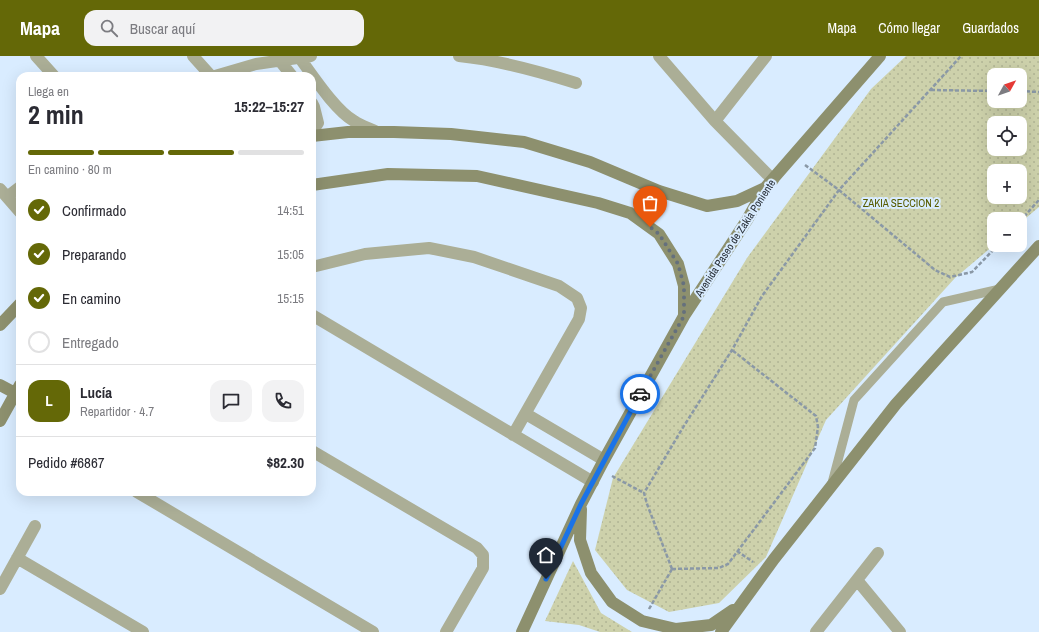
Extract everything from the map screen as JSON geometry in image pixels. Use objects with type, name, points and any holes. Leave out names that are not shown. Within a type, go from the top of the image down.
[{"type":"street","points":[[36,56],[50,72]]},
{"type":"street","points":[[193,56],[207,72]]},
{"type":"street","points":[[229,72],[256,64],[305,56],[313,72]]},
{"type":"street","points":[[459,56],[505,60],[576,83]]},
{"type":"street","points":[[316,136],[348,132],[451,134],[524,142],[590,162],[659,191],[707,206],[738,201],[769,184],[659,56]]},
{"type":"street","points":[[715,121],[766,56]]},
{"type":"street","name":"Avenida Paseo de Zakia Poniente","points":[[522,632],[581,504],[684,316],[769,184],[880,56]]},
{"type":"street","points":[[280,61],[289,72]]},
{"type":"street","points":[[316,79],[319,85],[343,113],[354,122],[377,132]]},
{"type":"street","points":[[316,115],[318,123],[316,126]]},
{"type":"street","points":[[316,184],[388,174],[477,176],[598,203],[630,213],[659,234],[678,264],[684,286],[684,316]]},
{"type":"street","points":[[16,188],[3,193],[16,208]]},
{"type":"street","points":[[721,632],[765,571],[896,404],[1039,246]]},
{"type":"street","points":[[316,266],[364,254],[429,248],[481,259],[559,286],[577,298],[581,308],[579,319],[513,435]]},
{"type":"street","points":[[0,325],[16,308]]},
{"type":"street","points":[[316,317],[593,482]]},
{"type":"street","points":[[0,385],[16,389]]},
{"type":"street","points":[[0,421],[16,391]]},
{"type":"street","points":[[526,414],[604,460]]},
{"type":"street","points":[[316,453],[477,548],[483,555],[483,568],[446,632]]},
{"type":"street","points":[[144,496],[373,632]]},
{"type":"street","points":[[581,504],[580,540],[590,573],[612,602],[642,621],[676,629],[711,626],[742,603]]},
{"type":"street","points":[[0,589],[35,526]]},
{"type":"street","points":[[816,632],[878,553]]},
{"type":"street","points":[[17,558],[143,632]]},
{"type":"street","points":[[857,580],[900,632]]},
{"type":"lane","points":[[832,485],[854,400],[943,302],[1000,289]]},
{"type":"path","points":[[644,493],[732,350],[762,296],[839,190],[961,56]]},
{"type":"path","points":[[930,90],[987,91]]},
{"type":"path","points":[[1027,91],[1039,92]]},
{"type":"path","points":[[818,174],[935,270],[950,277],[972,272],[991,252]]},
{"type":"path","points":[[1027,213],[1039,200]]},
{"type":"path","points":[[672,569],[719,568],[728,564],[815,448],[818,427],[816,416],[732,350]]},
{"type":"path","points":[[621,480],[644,493],[672,569]]},
{"type":"path","points":[[737,551],[765,571]]},
{"type":"path","points":[[642,621],[672,569]]},
{"type":"green space","name":"ZAKIA SECCION 2","points":[[906,56],[1039,56],[1039,207],[1027,217],[1027,212],[987,212],[987,251],[955,278],[826,420],[766,557],[719,603],[669,612],[627,590],[595,550],[613,478],[747,258],[871,89]]},
{"type":"green space","points":[[573,561],[601,613],[632,632],[600,632],[579,625],[545,621]]},
{"type":"way so far","points":[[640,394],[684,316],[684,286],[678,264],[659,234],[650,227]]},
{"type":"route","points":[[546,579],[581,504],[640,394]]}]
